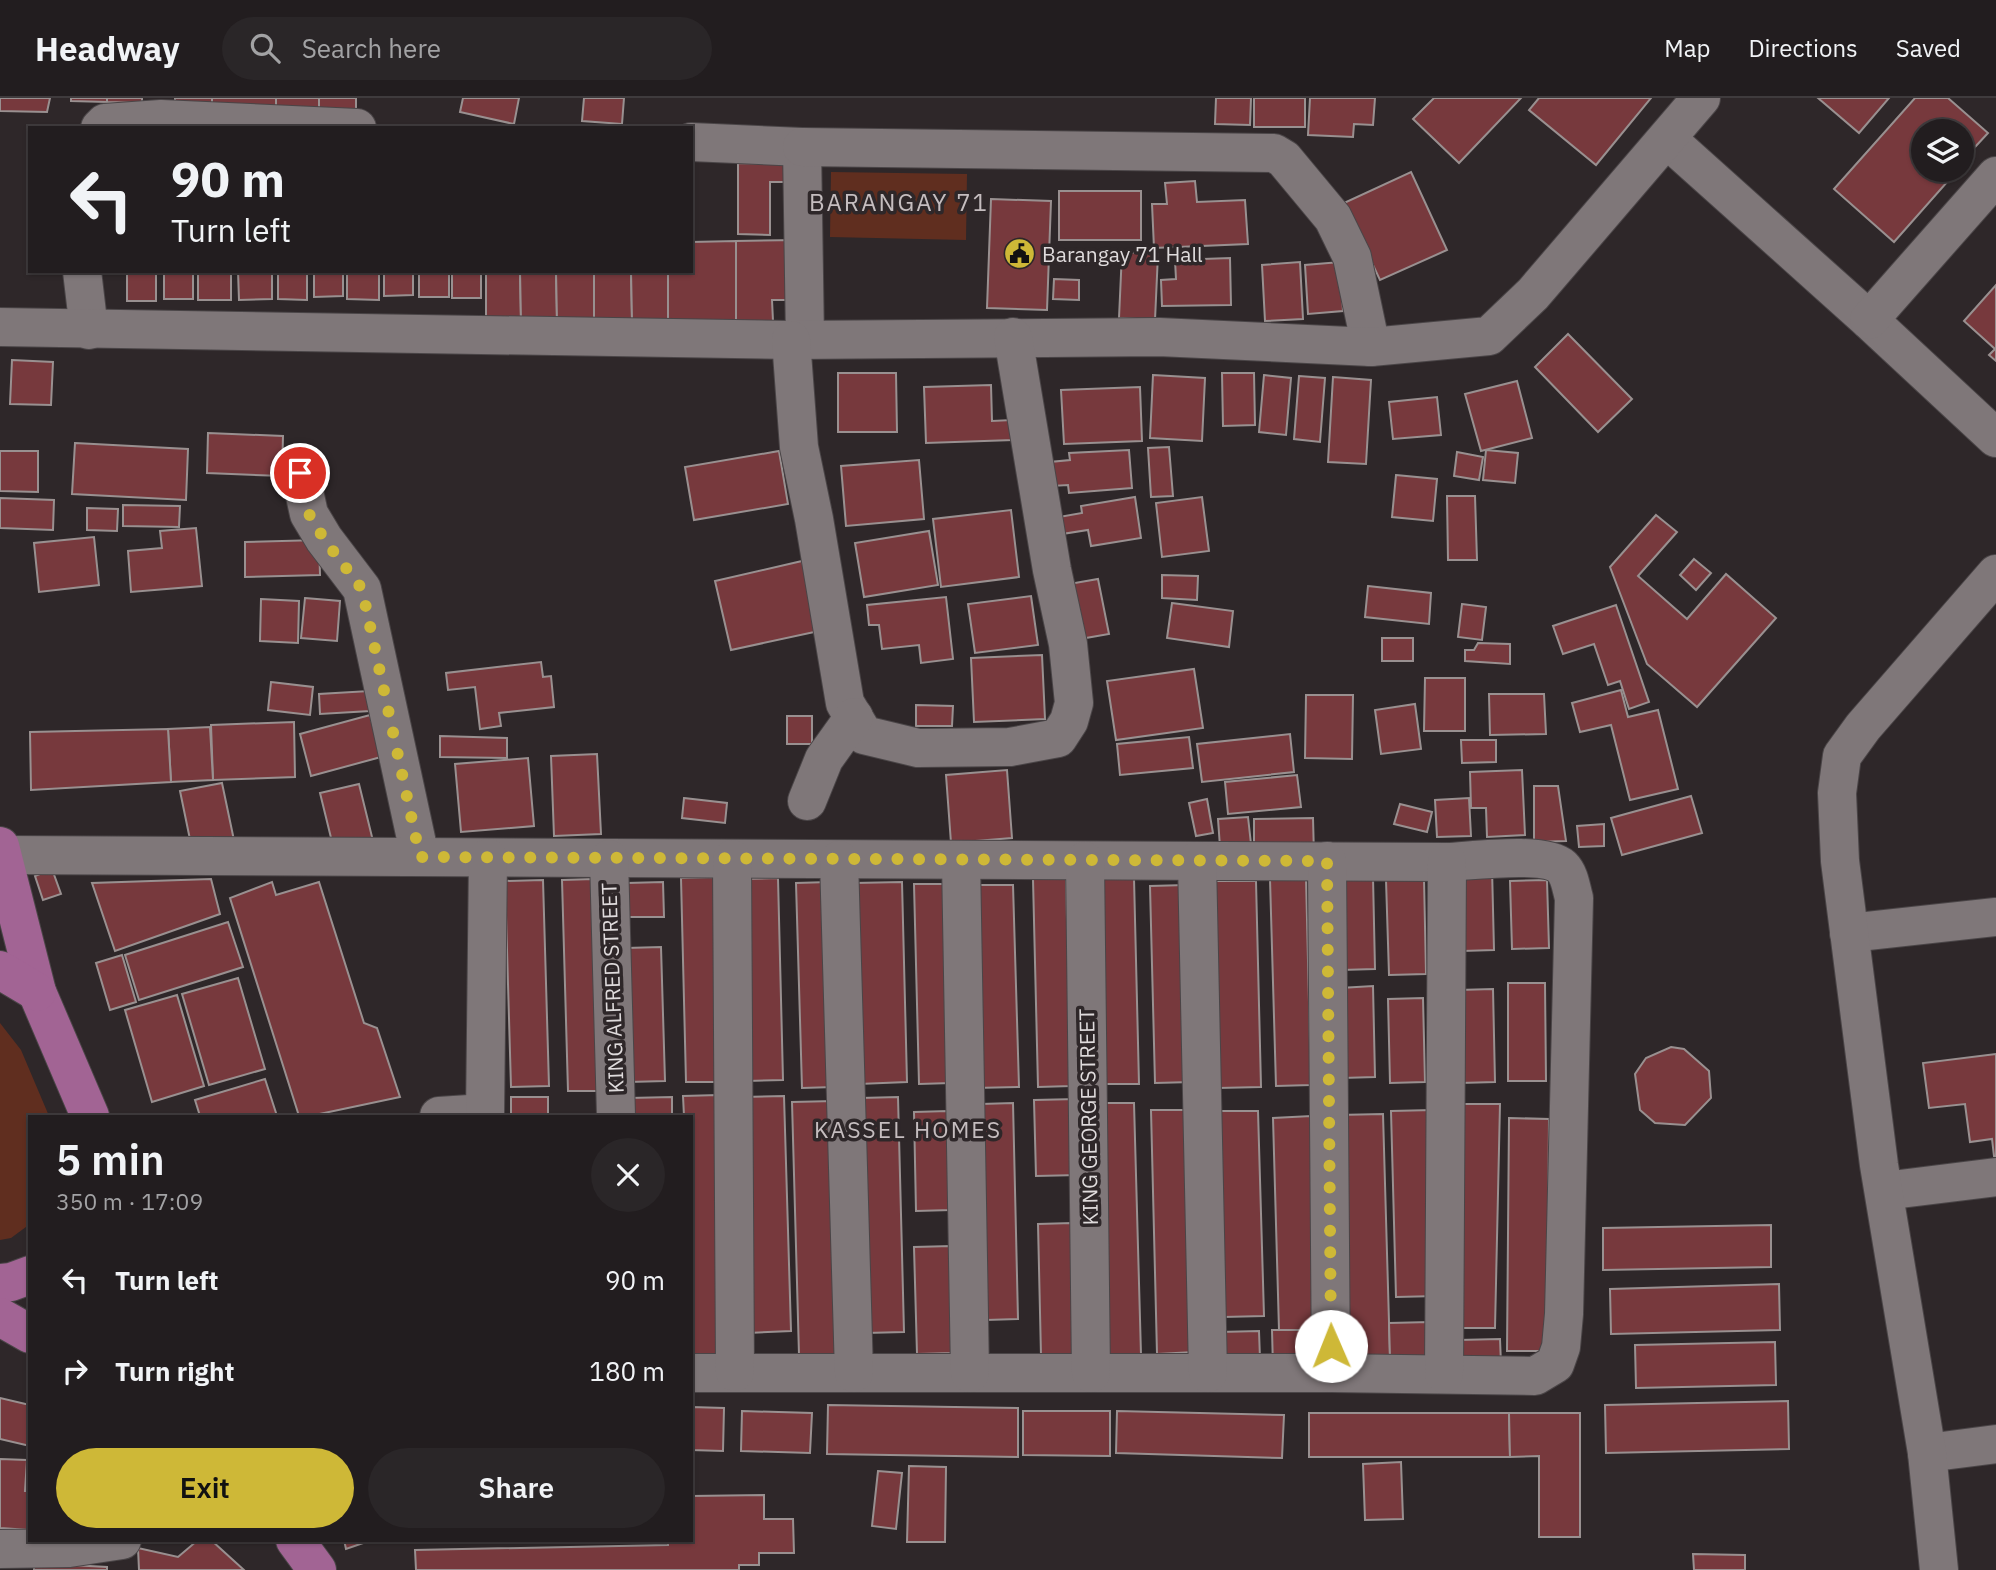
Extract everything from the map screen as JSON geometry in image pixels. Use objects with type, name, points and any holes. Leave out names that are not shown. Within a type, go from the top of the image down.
[{"type":"main road","points":[[1,850],[37,992],[90,1115]]},
{"type":"main road","points":[[0,970],[37,992]]},
{"type":"main road","points":[[0,1283],[28,1276]]},
{"type":"main road","points":[[0,1317],[28,1333]]},
{"type":"main road","points":[[296,1542],[317,1570]]},
{"type":"street","points":[[0,327],[798,340],[1159,337],[1371,347],[1489,336],[1532,294],[1701,98]]},
{"type":"street","points":[[102,126],[105,123],[161,119],[313,126]]},
{"type":"street","points":[[1667,139],[1996,438]]},
{"type":"street","points":[[693,142],[802,147],[1274,153],[1284,159],[1333,218],[1352,257],[1371,347]]},
{"type":"street","points":[[802,147],[799,447],[845,703],[864,734],[918,748],[1010,747],[1058,738],[1069,722],[1074,703],[1068,644],[1052,570],[1013,338]]},
{"type":"street","points":[[1869,320],[1996,176]]},
{"type":"street","points":[[82,273],[89,330]]},
{"type":"street","points":[[300,473],[309,514],[324,539],[362,589],[420,857]]},
{"type":"street","points":[[1939,1570],[1927,1453],[1884,1191],[1849,933],[1840,860],[1837,793],[1842,756],[1893,690],[1996,573]]},
{"type":"street","points":[[807,801],[824,759],[854,718]]},
{"type":"street","points":[[1,850],[609,859],[1447,862],[1533,857],[1561,866],[1569,878],[1574,898],[1561,1347],[1555,1364],[1535,1377],[1331,1373],[693,1373]]},
{"type":"street","points":[[485,1115],[488,858]]},
{"type":"street","name":"KING ALFRED STREET","points":[[609,859],[616,1115]]},
{"type":"street","points":[[732,859],[735,1373]]},
{"type":"street","points":[[839,860],[854,1373]]},
{"type":"street","points":[[961,860],[970,1373]]},
{"type":"street","name":"KING GEORGE STREET","points":[[1085,861],[1090,1373]]},
{"type":"street","points":[[1197,861],[1208,1373]]},
{"type":"street","points":[[1327,861],[1331,1373]]},
{"type":"street","points":[[1444,1374],[1447,862]]},
{"type":"street","points":[[1849,933],[1996,917]]},
{"type":"street","points":[[1884,1191],[1996,1177]]},
{"type":"street","points":[[1927,1453],[1996,1444]]},
{"type":"street","points":[[0,1549],[69,1548],[109,1542]]},
{"type":"shaded area","points":[[831,172],[967,174],[966,240],[830,237]]},
{"type":"shaded area","points":[[0,1023],[21,1050],[49,1115],[28,1115],[28,1225],[11,1238],[0,1240]]},
{"type":"building","points":[[0,98],[50,98],[47,112],[0,111]]},
{"type":"building","points":[[71,98],[107,98],[107,102],[71,101]]},
{"type":"building","points":[[107,98],[142,98],[142,103],[107,102]]},
{"type":"building","points":[[175,98],[212,98],[212,105],[175,104]]},
{"type":"building","points":[[212,98],[276,98],[276,107],[212,105]]},
{"type":"building","points":[[276,98],[319,98],[319,108],[276,107]]},
{"type":"building","points":[[319,98],[356,98],[356,110],[319,108]]},
{"type":"building","points":[[463,98],[519,98],[514,124],[460,112]]},
{"type":"building","points":[[584,98],[624,98],[622,124],[582,121]]},
{"type":"building","points":[[1216,98],[1251,98],[1250,125],[1215,124]]},
{"type":"building","points":[[1254,98],[1305,98],[1305,127],[1254,127]]},
{"type":"building","points":[[1310,98],[1375,98],[1373,125],[1354,124],[1353,137],[1308,135]]},
{"type":"building","points":[[1434,98],[1521,98],[1459,163],[1413,119]]},
{"type":"building","points":[[1539,98],[1651,98],[1596,165],[1529,110]]},
{"type":"building","points":[[1818,98],[1889,98],[1859,133]]},
{"type":"building","points":[[1915,98],[1948,98],[1972,119],[1911,119],[1911,182],[1947,182],[1894,242],[1834,189]]},
{"type":"building","points":[[1974,121],[1988,133],[1974,146]]},
{"type":"building","points":[[738,163],[791,164],[791,182],[770,182],[770,235],[738,234]]},
{"type":"building","points":[[1411,172],[1447,250],[1380,280],[1344,203]]},
{"type":"building","points":[[1195,181],[1197,202],[1245,200],[1248,244],[1154,248],[1152,204],[1167,204],[1165,183]]},
{"type":"building","points":[[1059,191],[1141,191],[1141,240],[1059,240]]},
{"type":"building","name":"Barangay 71 Hall","points":[[991,199],[1051,201],[1047,310],[987,308]]},
{"type":"building","points":[[798,240],[798,300],[772,300],[773,321],[736,321],[736,241]]},
{"type":"building","points":[[736,241],[736,321],[668,320],[668,273],[693,273],[693,242]]},
{"type":"building","points":[[1122,252],[1158,254],[1155,320],[1119,318]]},
{"type":"building","points":[[1230,258],[1231,305],[1162,306],[1161,280],[1176,279],[1175,260]]},
{"type":"building","points":[[1300,262],[1303,319],[1265,321],[1262,265]]},
{"type":"building","points":[[1340,262],[1343,311],[1308,314],[1305,265]]},
{"type":"building","points":[[127,273],[156,273],[156,301],[127,301]]},
{"type":"building","points":[[164,273],[193,273],[193,299],[164,299]]},
{"type":"building","points":[[198,273],[231,273],[231,300],[198,300]]},
{"type":"building","points":[[238,273],[272,273],[272,299],[239,300]]},
{"type":"building","points":[[278,273],[307,273],[307,300],[278,299]]},
{"type":"building","points":[[314,273],[343,273],[343,296],[314,297]]},
{"type":"building","points":[[347,273],[379,273],[379,300],[347,299]]},
{"type":"building","points":[[384,273],[413,273],[413,295],[384,296]]},
{"type":"building","points":[[419,273],[449,273],[449,297],[419,297]]},
{"type":"building","points":[[452,273],[481,273],[481,298],[452,298]]},
{"type":"building","points":[[486,273],[520,273],[521,321],[486,322]]},
{"type":"building","points":[[520,273],[556,273],[557,321],[521,321]]},
{"type":"building","points":[[556,273],[594,273],[594,321],[557,321]]},
{"type":"building","points":[[594,273],[631,273],[632,320],[594,321]]},
{"type":"building","points":[[631,273],[668,273],[668,320],[632,320]]},
{"type":"building","points":[[1054,279],[1079,280],[1079,300],[1053,299]]},
{"type":"building","points":[[1996,285],[1996,361],[1989,355],[1995,349],[1964,321]]},
{"type":"building","points":[[1568,334],[1632,399],[1598,432],[1535,367]]},
{"type":"building","points":[[12,360],[53,362],[51,405],[10,404]]},
{"type":"building","points":[[838,373],[896,373],[897,432],[838,432]]},
{"type":"building","points":[[1222,373],[1254,373],[1255,425],[1223,426]]},
{"type":"building","points":[[1153,375],[1205,378],[1202,441],[1150,438]]},
{"type":"building","points":[[1264,375],[1291,378],[1286,435],[1259,432]]},
{"type":"building","points":[[1299,376],[1325,378],[1320,442],[1294,439]]},
{"type":"building","points":[[1333,377],[1371,380],[1366,464],[1328,462]]},
{"type":"building","points":[[1517,381],[1532,438],[1481,451],[1465,394]]},
{"type":"building","points":[[991,385],[992,421],[1012,420],[1013,440],[926,443],[924,387]]},
{"type":"building","points":[[1140,387],[1142,441],[1064,444],[1061,390]]},
{"type":"building","points":[[1437,397],[1441,435],[1393,439],[1389,402]]},
{"type":"building","points":[[208,433],[283,436],[282,476],[207,473]]},
{"type":"building","points":[[75,443],[188,449],[186,500],[72,494]]},
{"type":"building","points":[[1169,447],[1173,496],[1151,497],[1148,448]]},
{"type":"building","points":[[1129,450],[1132,488],[1069,493],[1068,485],[1052,486],[1050,462],[1070,460],[1069,453]]},
{"type":"building","points":[[1486,450],[1518,453],[1515,483],[1483,480]]},
{"type":"building","points":[[0,451],[38,451],[38,492],[0,491]]},
{"type":"building","points":[[779,451],[788,504],[694,520],[685,467]]},
{"type":"building","points":[[1457,452],[1483,457],[1479,480],[1454,476]]},
{"type":"building","points":[[919,460],[924,519],[846,526],[841,466]]},
{"type":"building","points":[[1396,475],[1437,479],[1433,521],[1392,517]]},
{"type":"building","points":[[1447,496],[1475,496],[1477,560],[1448,560]]},
{"type":"building","points":[[1135,497],[1141,538],[1091,546],[1088,530],[1062,534],[1059,517],[1082,513],[1081,506]]},
{"type":"building","points":[[1202,497],[1209,551],[1162,557],[1156,503]]},
{"type":"building","points":[[0,498],[54,500],[53,530],[0,528]]},
{"type":"building","points":[[123,505],[180,506],[179,527],[123,526]]},
{"type":"building","points":[[87,508],[118,509],[117,531],[87,530]]},
{"type":"building","points":[[1011,510],[1019,577],[941,587],[933,519]]},
{"type":"building","points":[[1656,515],[1677,532],[1638,576],[1687,619],[1726,574],[1776,618],[1697,707],[1647,664],[1610,567]]},
{"type":"building","points":[[196,528],[202,586],[131,592],[128,551],[162,548],[160,531]]},
{"type":"building","points":[[929,531],[938,585],[864,597],[855,543]]},
{"type":"building","points":[[94,537],[99,585],[39,592],[34,543]]},
{"type":"building","points":[[319,540],[320,575],[245,577],[245,542]]},
{"type":"building","points":[[1694,559],[1711,573],[1696,590],[1680,575]]},
{"type":"building","points":[[802,561],[819,631],[731,650],[715,581]]},
{"type":"building","points":[[1162,575],[1198,576],[1197,600],[1162,598]]},
{"type":"building","points":[[1098,579],[1109,634],[1080,639],[1069,584]]},
{"type":"building","points":[[1368,586],[1431,593],[1429,624],[1365,617]]},
{"type":"building","points":[[1031,596],[1038,645],[975,653],[968,604]]},
{"type":"building","points":[[946,597],[953,659],[921,663],[919,645],[882,649],[879,625],[869,625],[867,605]]},
{"type":"building","points":[[305,598],[340,601],[337,641],[301,638]]},
{"type":"building","points":[[261,599],[299,601],[298,643],[260,641]]},
{"type":"building","points":[[1172,603],[1233,611],[1229,647],[1167,638]]},
{"type":"building","points":[[1462,604],[1486,607],[1482,640],[1458,637]]},
{"type":"building","points":[[1616,605],[1649,702],[1629,709],[1620,681],[1608,685],[1594,644],[1563,654],[1553,626]]},
{"type":"building","points":[[1382,638],[1413,638],[1413,661],[1382,661]]},
{"type":"building","points":[[1478,643],[1510,644],[1510,664],[1465,661],[1465,650],[1474,650]]},
{"type":"building","points":[[1042,655],[1045,719],[974,722],[971,658]]},
{"type":"building","points":[[541,662],[543,677],[551,676],[554,707],[499,713],[501,726],[480,729],[475,687],[448,690],[446,673]]},
{"type":"building","points":[[1194,669],[1203,728],[1116,740],[1107,681]]},
{"type":"building","points":[[1425,678],[1465,678],[1465,731],[1424,731]]},
{"type":"building","points":[[271,682],[313,687],[310,715],[268,710]]},
{"type":"building","points":[[1621,690],[1628,717],[1658,710],[1678,789],[1630,800],[1611,725],[1580,732],[1572,703]]},
{"type":"building","points":[[369,691],[370,711],[320,714],[319,694]]},
{"type":"building","points":[[1489,694],[1544,694],[1546,734],[1490,735]]},
{"type":"building","points":[[1306,695],[1353,695],[1352,759],[1305,758]]},
{"type":"building","points":[[1415,704],[1421,749],[1381,754],[1375,710]]},
{"type":"building","points":[[916,705],[953,706],[952,726],[916,726]]},
{"type":"building","points":[[370,715],[381,757],[311,776],[300,734]]},
{"type":"building","points":[[787,716],[812,716],[812,744],[787,744]]},
{"type":"building","points":[[294,722],[295,777],[213,780],[211,725]]},
{"type":"building","points":[[210,727],[213,780],[171,782],[168,729]]},
{"type":"building","points":[[168,729],[171,782],[31,790],[30,732]]},
{"type":"building","points":[[1290,734],[1294,772],[1202,782],[1197,744]]},
{"type":"building","points":[[440,736],[507,738],[507,758],[440,757]]},
{"type":"building","points":[[1189,737],[1193,768],[1120,775],[1117,744]]},
{"type":"building","points":[[1461,740],[1496,740],[1496,762],[1462,763]]},
{"type":"building","points":[[597,754],[601,834],[554,836],[551,756]]},
{"type":"building","points":[[528,758],[534,826],[461,832],[455,764]]},
{"type":"building","points":[[1007,770],[1012,838],[951,843],[946,775]]},
{"type":"building","points":[[1522,770],[1525,835],[1487,837],[1486,808],[1471,808],[1470,772]]},
{"type":"building","points":[[1297,775],[1301,807],[1228,814],[1225,782]]},
{"type":"building","points":[[222,783],[235,845],[193,854],[180,791]]},
{"type":"building","points":[[359,784],[373,841],[334,850],[320,793]]},
{"type":"building","points":[[1534,786],[1558,786],[1566,841],[1534,842]]},
{"type":"building","points":[[1691,796],[1702,833],[1622,855],[1611,818]]},
{"type":"building","points":[[684,798],[727,803],[725,823],[682,818]]},
{"type":"building","points":[[1469,798],[1471,836],[1437,837],[1435,800]]},
{"type":"building","points":[[1207,799],[1213,833],[1196,836],[1189,803]]},
{"type":"building","points":[[1400,804],[1432,812],[1427,832],[1394,824]]},
{"type":"building","points":[[1248,817],[1251,844],[1220,847],[1218,819]]},
{"type":"building","points":[[1313,818],[1314,855],[1254,856],[1254,819]]},
{"type":"building","points":[[1604,824],[1604,846],[1579,847],[1577,826]]},
{"type":"building","points":[[1492,868],[1494,950],[1462,951],[1460,869]]},
{"type":"building","points":[[52,869],[61,894],[43,900],[35,876]]},
{"type":"building","points":[[717,877],[723,1082],[686,1082],[681,878]]},
{"type":"building","points":[[1339,877],[1373,877],[1375,969],[1341,970]]},
{"type":"building","points":[[778,878],[783,1080],[747,1081],[741,879]]},
{"type":"building","points":[[1066,878],[1071,1086],[1038,1087],[1033,879]]},
{"type":"building","points":[[1101,878],[1134,878],[1139,1084],[1106,1084]]},
{"type":"building","points":[[1306,878],[1311,1085],[1276,1086],[1270,879]]},
{"type":"building","points":[[1424,878],[1426,974],[1389,975],[1386,880]]},
{"type":"building","points":[[211,879],[220,914],[115,951],[92,883]]},
{"type":"building","points":[[594,879],[600,1091],[568,1091],[562,880]]},
{"type":"building","points":[[543,880],[549,1086],[511,1087],[505,881]]},
{"type":"building","points":[[1547,880],[1549,948],[1512,949],[1510,881]]},
{"type":"building","points":[[1213,881],[1256,881],[1261,1087],[1218,1088]]},
{"type":"building","points":[[272,882],[276,895],[319,882],[364,1023],[377,1028],[400,1097],[315,1115],[299,1115],[230,898]]},
{"type":"building","points":[[663,882],[664,917],[628,917],[627,883]]},
{"type":"building","points":[[829,882],[834,1087],[802,1088],[796,883]]},
{"type":"building","points":[[902,882],[907,1082],[859,1084],[854,883]]},
{"type":"building","points":[[914,884],[946,884],[951,1083],[919,1084]]},
{"type":"building","points":[[968,885],[1013,885],[1019,1087],[974,1088]]},
{"type":"building","points":[[1186,885],[1192,1082],[1155,1083],[1150,886]]},
{"type":"building","points":[[228,922],[243,967],[139,1000],[125,955]]},
{"type":"building","points":[[661,947],[665,1081],[629,1082],[626,948]]},
{"type":"building","points":[[122,955],[136,1002],[110,1010],[96,963]]},
{"type":"building","points":[[238,978],[265,1069],[209,1085],[182,994]]},
{"type":"building","points":[[1508,983],[1545,983],[1546,1081],[1508,1081]]},
{"type":"building","points":[[1373,986],[1375,1077],[1342,1078],[1340,988]]},
{"type":"building","points":[[1493,989],[1495,1082],[1460,1083],[1458,990]]},
{"type":"building","points":[[177,995],[204,1086],[152,1102],[125,1010]]},
{"type":"building","points":[[1423,998],[1425,1082],[1390,1083],[1388,999]]},
{"type":"building","points":[[1671,1047],[1684,1049],[1709,1071],[1711,1098],[1685,1125],[1655,1123],[1640,1110],[1635,1074],[1646,1058]]},
{"type":"building","points":[[1996,1054],[1994,1156],[1992,1139],[1970,1142],[1965,1104],[1929,1108],[1923,1063]]},
{"type":"building","points":[[265,1079],[277,1115],[200,1115],[195,1100]]},
{"type":"building","points":[[718,1095],[725,1357],[693,1358],[693,1115],[684,1115],[683,1096]]},
{"type":"building","points":[[784,1096],[791,1331],[748,1333],[742,1097]]},
{"type":"building","points":[[511,1097],[548,1097],[548,1115],[511,1115]]},
{"type":"building","points":[[672,1097],[672,1115],[630,1115],[629,1098]]},
{"type":"building","points":[[898,1097],[904,1332],[866,1333],[860,1098]]},
{"type":"building","points":[[1077,1099],[1079,1175],[1036,1176],[1034,1100]]},
{"type":"building","points":[[834,1101],[841,1354],[799,1355],[792,1102]]},
{"type":"building","points":[[1013,1103],[1018,1319],[986,1320],[981,1104]]},
{"type":"building","points":[[1099,1103],[1134,1103],[1141,1355],[1106,1355]]},
{"type":"building","points":[[1461,1104],[1500,1104],[1495,1328],[1458,1328]]},
{"type":"building","points":[[1151,1110],[1188,1110],[1195,1352],[1157,1354]]},
{"type":"building","points":[[1433,1110],[1437,1296],[1396,1297],[1391,1111]]},
{"type":"building","points":[[948,1111],[951,1210],[916,1211],[914,1112]]},
{"type":"building","points":[[1218,1111],[1258,1111],[1264,1316],[1223,1317]]},
{"type":"building","points":[[1383,1114],[1390,1357],[1343,1358],[1337,1115]]},
{"type":"building","points":[[1311,1116],[1317,1330],[1279,1330],[1273,1118]]},
{"type":"building","points":[[1509,1118],[1549,1119],[1547,1351],[1507,1351]]},
{"type":"building","points":[[1072,1223],[1076,1355],[1041,1356],[1038,1224]]},
{"type":"building","points":[[1771,1225],[1771,1267],[1603,1270],[1603,1228]]},
{"type":"building","points":[[951,1246],[953,1353],[917,1354],[914,1247]]},
{"type":"building","points":[[1779,1284],[1780,1330],[1611,1334],[1610,1289]]},
{"type":"building","points":[[1430,1322],[1431,1356],[1390,1357],[1389,1323]]},
{"type":"building","points":[[1272,1330],[1317,1330],[1317,1367],[1273,1368]]},
{"type":"building","points":[[1259,1331],[1260,1359],[1220,1360],[1219,1332]]},
{"type":"building","points":[[1500,1339],[1501,1364],[1459,1365],[1458,1340]]},
{"type":"building","points":[[1775,1342],[1776,1385],[1636,1388],[1635,1345]]},
{"type":"building","points":[[0,1398],[28,1405],[28,1446],[0,1439]]},
{"type":"building","points":[[1788,1401],[1789,1449],[1606,1453],[1605,1405]]},
{"type":"building","points":[[828,1405],[1018,1408],[1018,1457],[827,1454]]},
{"type":"building","points":[[693,1407],[724,1408],[723,1451],[693,1450]]},
{"type":"building","points":[[742,1411],[812,1413],[810,1453],[741,1451]]},
{"type":"building","points":[[1023,1411],[1110,1411],[1110,1456],[1023,1455]]},
{"type":"building","points":[[1117,1411],[1284,1415],[1282,1458],[1116,1453]]},
{"type":"building","points":[[1309,1413],[1509,1413],[1510,1457],[1309,1457]]},
{"type":"building","points":[[1509,1413],[1580,1413],[1580,1537],[1539,1537],[1539,1456],[1510,1457]]},
{"type":"building","points":[[0,1459],[27,1460],[25,1491],[28,1491],[28,1530],[0,1528]]},
{"type":"building","points":[[1401,1462],[1403,1519],[1365,1520],[1363,1464]]},
{"type":"building","points":[[909,1466],[946,1467],[945,1542],[907,1542]]},
{"type":"building","points":[[878,1471],[902,1473],[896,1529],[872,1526]]},
{"type":"building","points":[[764,1495],[764,1519],[793,1519],[794,1553],[759,1553],[759,1565],[739,1565],[739,1570],[416,1570],[415,1550],[668,1545],[668,1542],[693,1542],[693,1496]]},
{"type":"building","points":[[196,1542],[213,1542],[244,1570],[139,1570],[138,1548],[178,1557]]},
{"type":"building","points":[[344,1542],[366,1542],[346,1549]]},
{"type":"building","points":[[1693,1554],[1745,1555],[1745,1570],[1694,1570]]},
{"type":"building","points":[[34,1563],[107,1567],[107,1570],[34,1570]]},
{"type":"place","name":"Barangay 71 Hall","points":[[1019,254]]},
{"type":"district","name":"BARANGAY 71","points":[[899,202]]},
{"type":"district","name":"KASSEL HOMES","points":[[908,1129]]},
{"type":"route","points":[[300,473],[309,514],[324,539],[362,589],[420,857],[1327,861],[1331,1346]]}]
